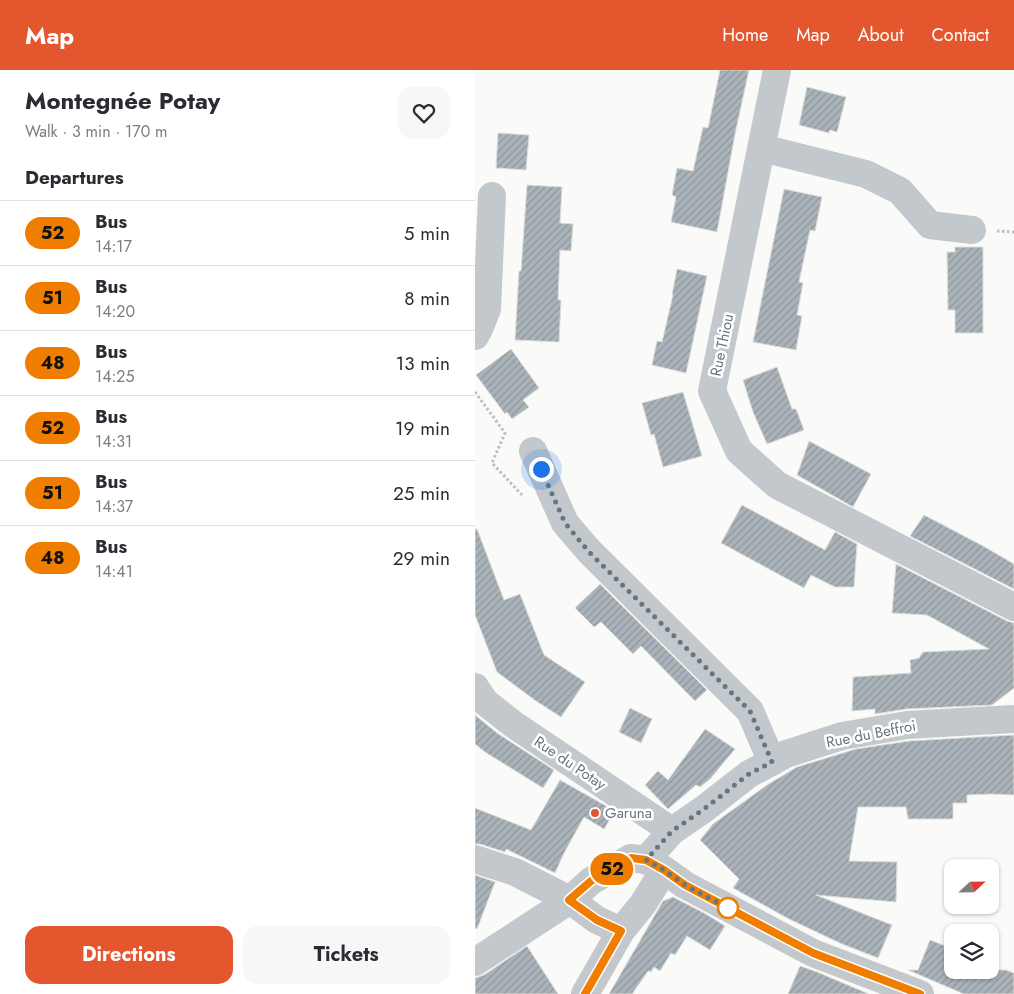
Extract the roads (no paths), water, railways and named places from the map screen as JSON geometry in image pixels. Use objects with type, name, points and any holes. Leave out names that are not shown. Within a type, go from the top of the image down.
[{"type":"street","name":"Rue Thiou","points":[[777,70],[712,391],[739,451],[777,485],[1014,607]]},
{"type":"street","points":[[762,148],[866,174],[900,191],[929,225],[972,230]]},
{"type":"street","points":[[475,336],[487,308],[492,196]]},
{"type":"street","points":[[533,451],[565,523],[589,552],[750,711],[772,762]]},
{"type":"street","name":"Rue du Potay","points":[[475,687],[485,702],[513,724],[672,831]]},
{"type":"street","name":"Rue du Beffroi","points":[[585,994],[621,931],[643,904],[647,863],[672,831],[749,774],[786,754],[841,736],[916,724],[1014,719]]},
{"type":"street","points":[[475,860],[515,872],[569,900],[597,920],[621,931]]},
{"type":"street","points":[[647,863],[813,953],[920,994]]},
{"type":"street","name":"Rue du Beffroi","points":[[475,962],[569,900],[591,881],[647,863]]},
{"type":"place","name":"Garuna","points":[[595,813]]}]
